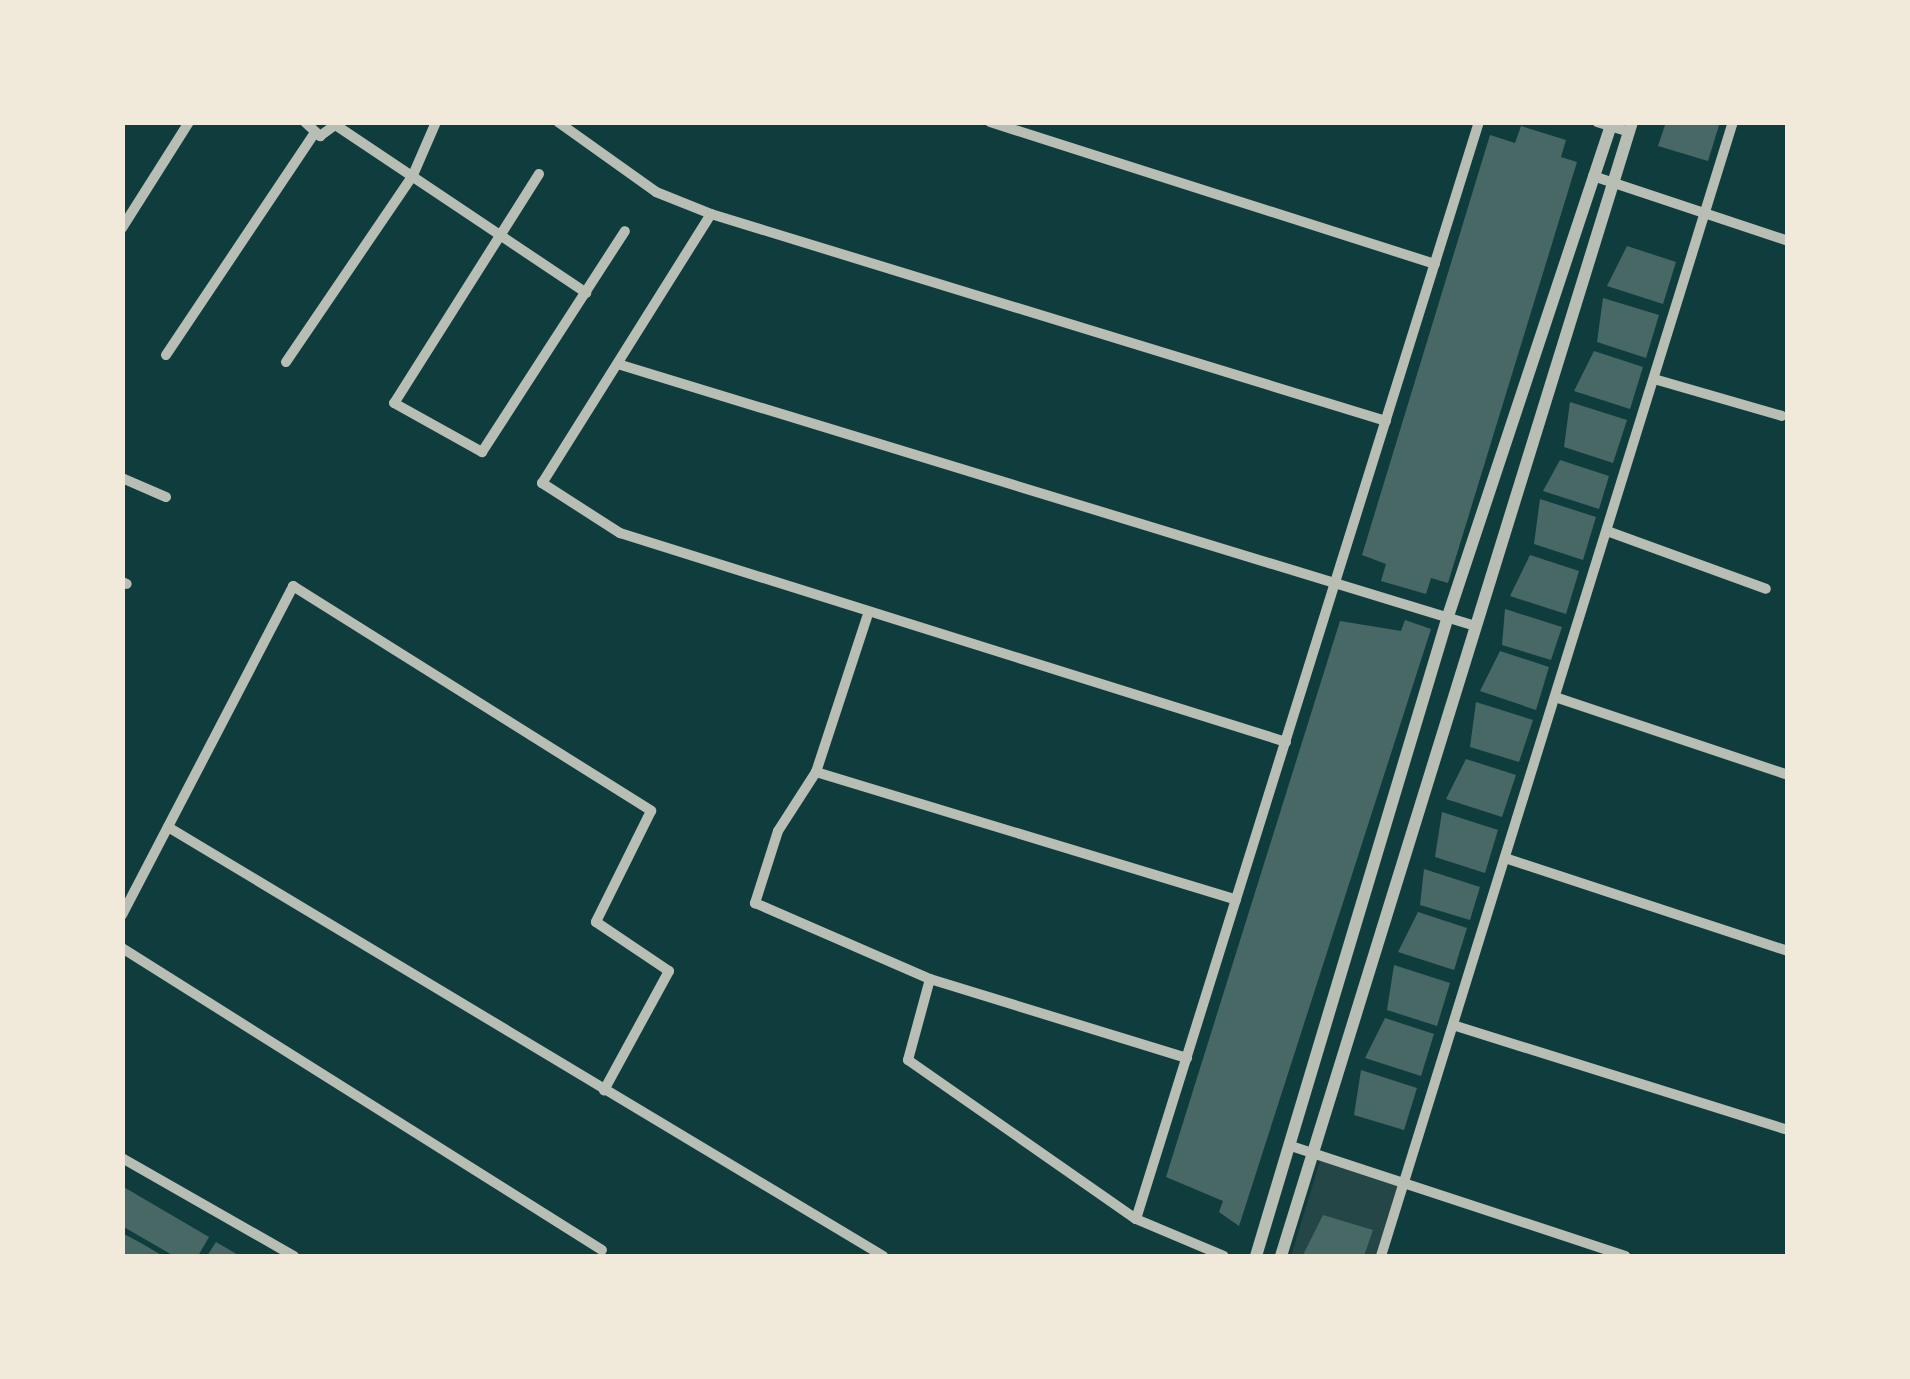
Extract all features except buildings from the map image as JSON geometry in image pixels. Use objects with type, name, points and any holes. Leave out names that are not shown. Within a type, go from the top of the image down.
[{"type":"street","points":[[122,228],[189,122]]},
{"type":"street","points":[[305,122],[314,134]]},
{"type":"street","points":[[286,362],[413,175],[436,122]]},
{"type":"street","points":[[558,122],[656,192],[711,214],[1386,421]]},
{"type":"street","points":[[990,122],[1435,264]]},
{"type":"street","points":[[1136,1219],[1479,122]]},
{"type":"street","points":[[1381,1256],[1456,1026],[1733,122]]},
{"type":"street","points":[[166,356],[314,134],[338,124],[586,293]]},
{"type":"street","points":[[1256,1256],[1448,616],[1593,176],[1606,124],[1630,127],[1472,624],[1281,1256]]},
{"type":"street","points":[[539,174],[394,403],[482,452],[625,231]]},
{"type":"street","points":[[1593,176],[1788,241]]},
{"type":"street","points":[[711,214],[621,366],[542,482],[620,533],[866,617],[1286,742]]},
{"type":"street","points":[[621,366],[1472,624]]},
{"type":"street","points":[[1654,379],[1782,416]]},
{"type":"street","points":[[122,478],[166,496]]},
{"type":"street","points":[[1607,531],[1766,590]]},
{"type":"street","points":[[122,914],[293,586],[651,811],[596,922],[669,971],[604,1090]]},
{"type":"street","points":[[866,617],[816,772],[778,831],[755,903],[930,979],[1187,1058]]},
{"type":"street","points":[[1555,697],[1788,775]]},
{"type":"street","points":[[816,772],[1236,900]]},
{"type":"street","points":[[168,826],[882,1256]]},
{"type":"street","points":[[1505,858],[1788,951]]},
{"type":"street","points":[[122,948],[602,1250]]},
{"type":"street","points":[[930,979],[908,1060],[1136,1219],[1224,1256]]},
{"type":"street","points":[[1456,1026],[1788,1130]]},
{"type":"street","points":[[1292,1146],[1625,1256]]},
{"type":"street","points":[[122,1158],[294,1256]]},
{"type":"shaded area","points":[[1321,1158],[1404,1184],[1381,1256],[1291,1256]]}]
